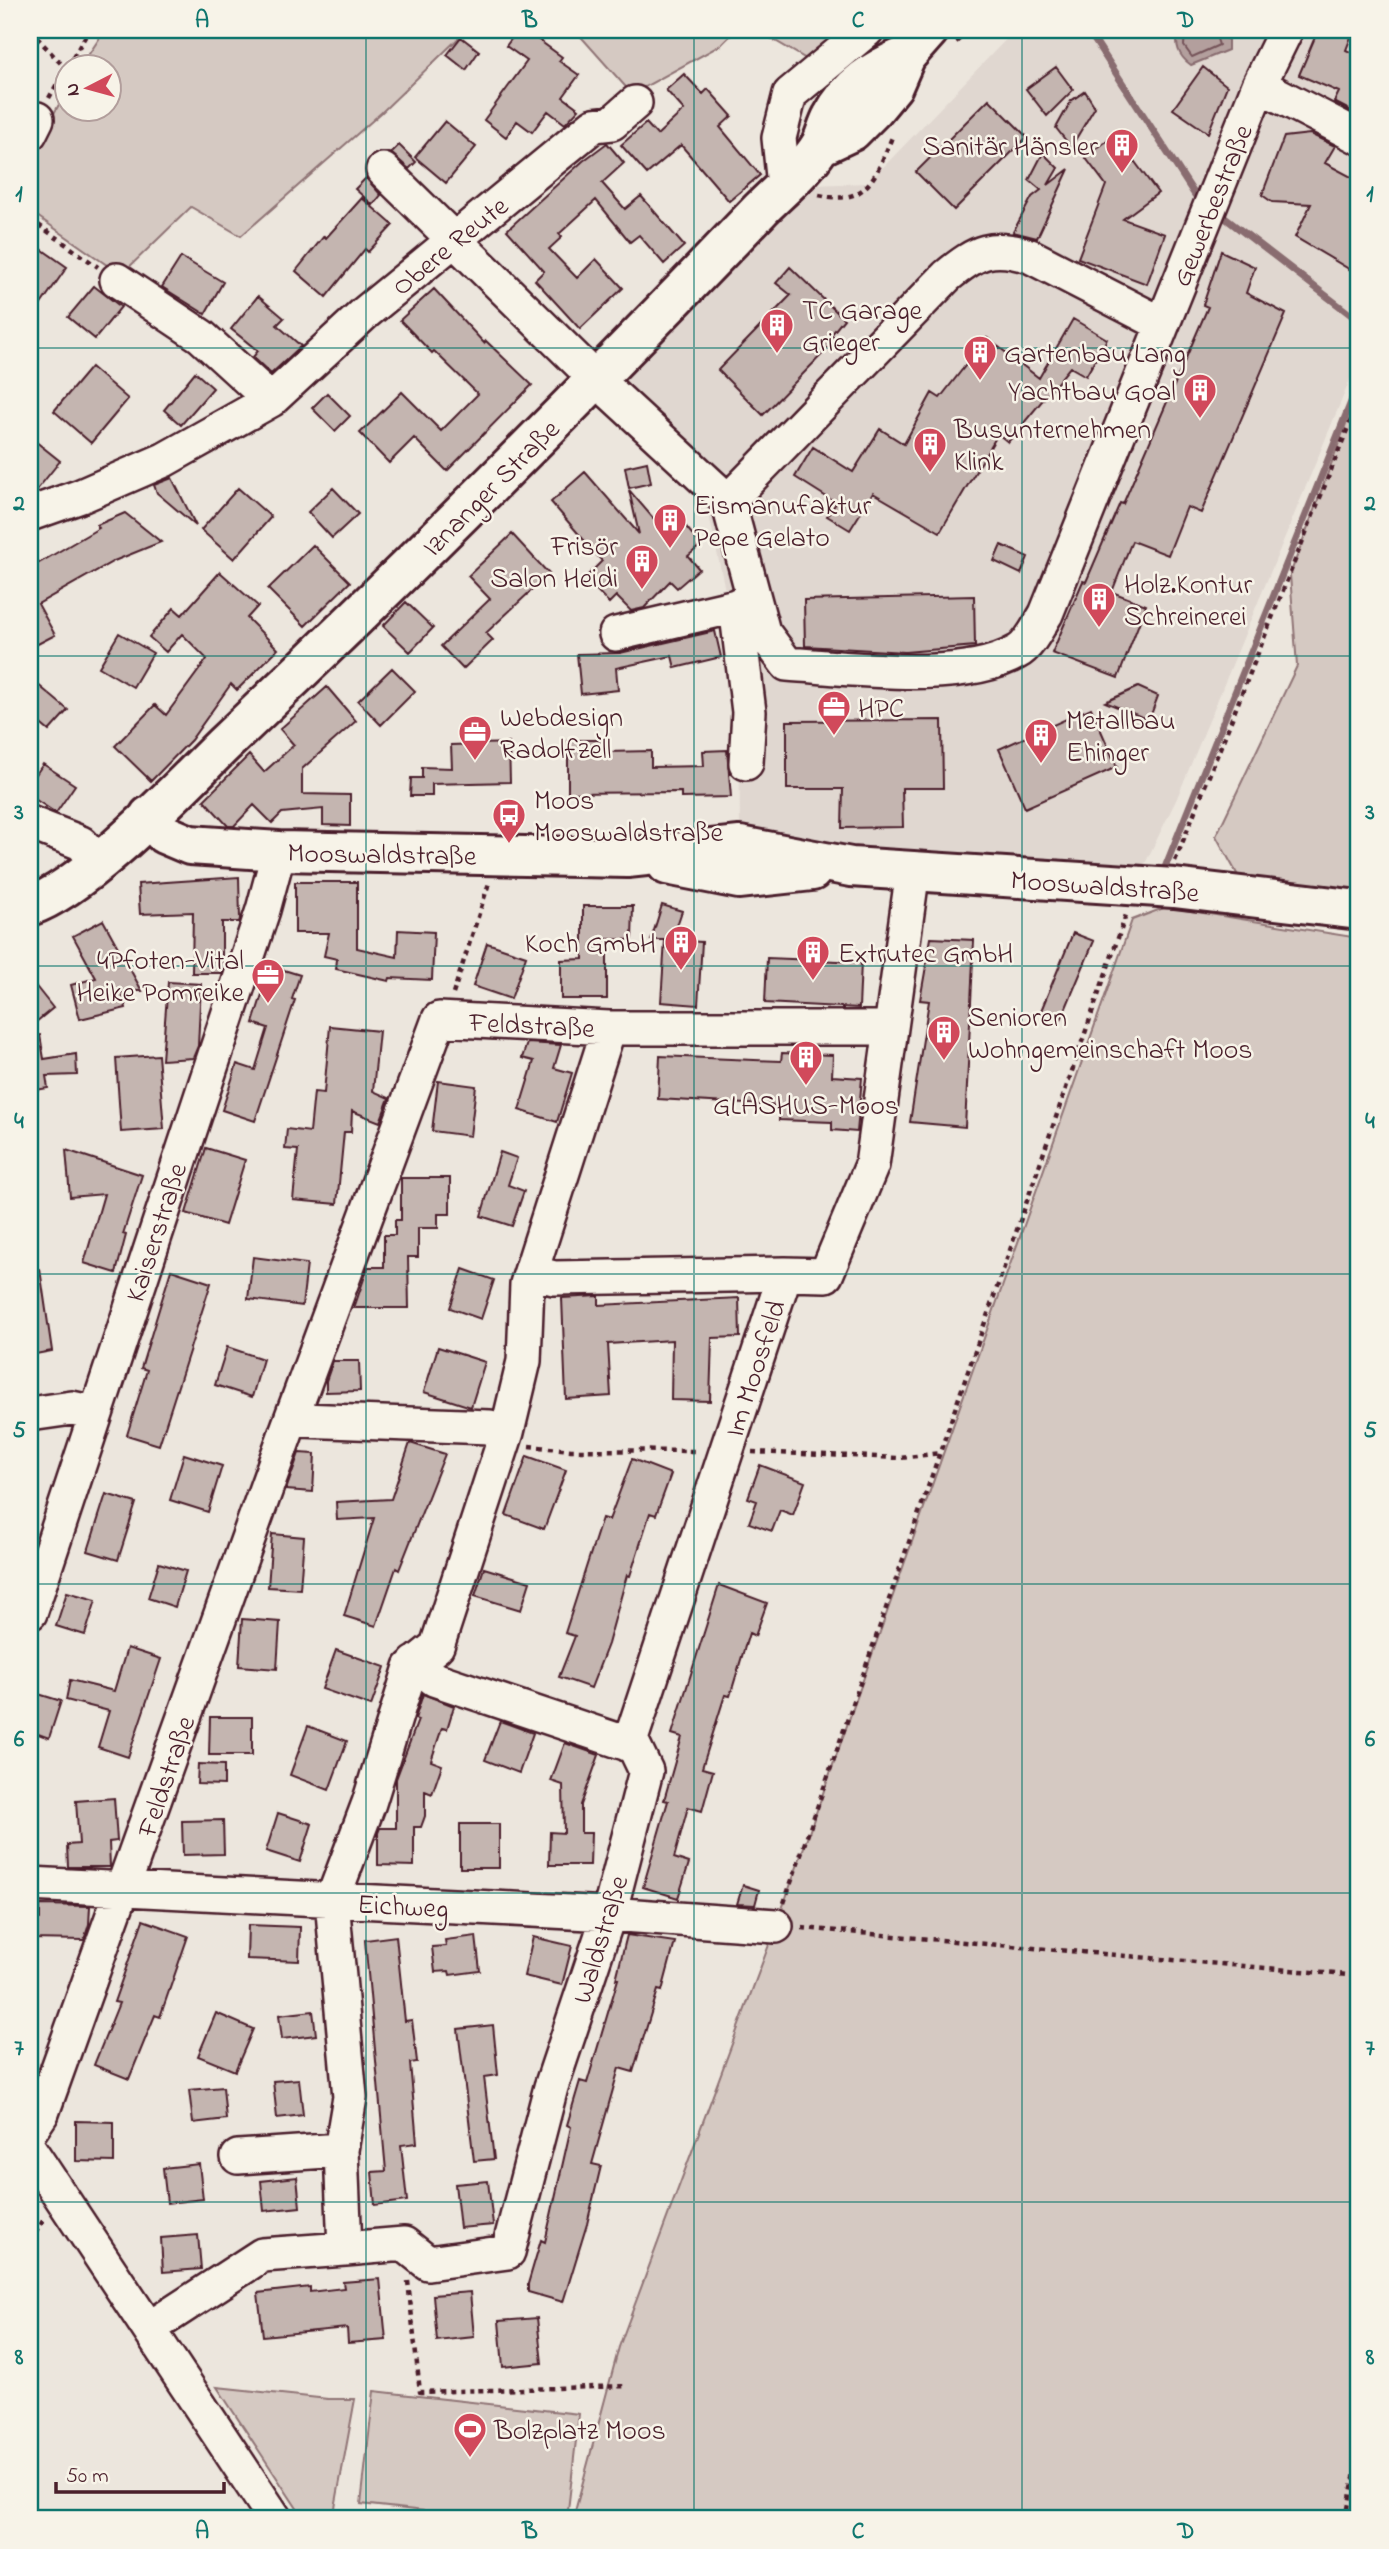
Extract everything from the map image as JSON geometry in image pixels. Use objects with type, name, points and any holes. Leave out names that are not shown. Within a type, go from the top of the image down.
[{"type":"main road","name":"Iznanger Straße","points":[[30,906],[45,901],[98,861],[315,659],[597,380],[784,186],[820,146],[833,115],[853,89],[873,70],[917,43]]},
{"type":"main road","name":"Mooswaldstraße","points":[[149,816],[164,834],[183,843],[279,851],[627,858],[740,846],[851,867],[1165,888],[1359,910]]},
{"type":"street","points":[[784,186],[779,138],[790,94],[867,30]]},
{"type":"street","name":"Gewerbestraße","points":[[744,602],[787,664],[890,671],[978,667],[1020,652],[1046,614],[1259,85],[1286,30]]},
{"type":"street","name":"Gewerbestraße","points":[[1259,85],[1359,137]]},
{"type":"street","name":"Obere Reute","points":[[30,514],[164,460],[271,400],[365,313],[594,125],[612,123],[635,103]]},
{"type":"street","points":[[383,170],[597,380],[728,501]]},
{"type":"street","name":"Gewerbestraße","points":[[746,763],[748,712],[744,602],[728,501],[947,276],[969,257],[990,250],[1012,250],[1030,256],[1162,324]]},
{"type":"street","points":[[117,280],[201,336],[271,400]]},
{"type":"street","points":[[615,634],[744,602]]},
{"type":"street","points":[[30,823],[81,843],[98,861]]},
{"type":"street","name":"Kaiserstraße","points":[[30,1613],[270,888],[279,851]]},
{"type":"street","points":[[891,1028],[912,870]]},
{"type":"street","name":"Feldstraße","points":[[30,2130],[43,2113],[292,1417],[439,1018],[609,1028],[891,1028]]},
{"type":"street","points":[[345,2249],[341,2150],[350,2097],[332,1901],[369,1803],[415,1663],[437,1646],[505,1436],[524,1361],[527,1283],[609,1028]]},
{"type":"street","name":"Im Moosfeld","points":[[629,1745],[786,1274],[826,1275],[872,1165],[891,1028]]},
{"type":"street","points":[[531,1272],[554,1278],[786,1274]]},
{"type":"street","points":[[30,1414],[72,1408],[95,1413]]},
{"type":"street","points":[[292,1417],[301,1420],[490,1427],[505,1436]]},
{"type":"street","points":[[415,1663],[434,1679],[629,1745]]},
{"type":"street","name":"Waldstraße","points":[[404,2244],[428,2263],[508,2252],[551,2087],[609,1914],[646,1771],[634,1746],[629,1745]]},
{"type":"street","name":"Eichweg","points":[[30,1884],[609,1914],[776,1926]]},
{"type":"street","points":[[30,2150],[275,2519]]},
{"type":"street","points":[[238,2157],[341,2150]]},
{"type":"street","points":[[150,2328],[262,2255],[404,2244]]},
{"type":"path","points":[[30,30],[52,53]]},
{"type":"path","points":[[76,52],[89,30]]},
{"type":"path","points":[[30,219],[117,280]]},
{"type":"path","points":[[1165,888],[1359,400]]},
{"type":"path","points":[[447,1019],[497,855]]},
{"type":"path","points":[[1128,909],[776,1926],[1359,1976]]},
{"type":"path","points":[[505,1436],[571,1450],[727,1451],[900,1458],[940,1452]]},
{"type":"path","points":[[404,2244],[420,2392],[628,2386]]},
{"type":"path","points":[[1346,2519],[1359,2451]]},
{"type":"shaded area","points":[[105,30],[467,30],[381,113],[241,236],[191,207],[121,275],[30,211],[30,156],[52,117],[52,122],[122,122],[122,52],[90,52]]},
{"type":"shaded area","points":[[575,30],[736,30],[721,45],[632,94]]},
{"type":"shaded area","points":[[757,30],[847,30],[808,60]]},
{"type":"shaded area","points":[[1015,30],[1359,30],[1359,358],[1177,798],[1141,872],[740,846],[739,656],[707,505],[584,394],[784,186],[868,183]]},
{"type":"shaded area","points":[[1359,402],[1359,901],[1241,881],[1216,836],[1297,666],[1290,575],[1353,405]]},
{"type":"shaded area","points":[[1166,907],[1359,938],[1359,2519],[573,2519],[619,2347],[776,1926],[1132,920]]},
{"type":"shaded area","points":[[217,2387],[328,2399],[355,2399],[333,2519],[304,2519]]},
{"type":"shaded area","name":"Bolzplatz Moos","points":[[374,2391],[579,2414],[567,2519],[497,2519],[361,2504]]},
{"type":"water","points":[[1178,30],[1219,30],[1228,40],[1228,50],[1191,65],[1178,50]]},
{"type":"building","points":[[518,30],[525,30],[562,57],[559,61],[579,75],[563,97],[579,109],[565,124],[548,111],[532,132],[517,121],[506,137],[484,120],[527,61],[506,46]]},
{"type":"building","points":[[1318,30],[1334,30],[1351,37],[1346,50],[1359,56],[1359,115],[1334,102],[1339,92],[1299,75]]},
{"type":"building","points":[[461,37],[479,51],[466,70],[447,55]]},
{"type":"building","points":[[1056,67],[1073,90],[1047,116],[1026,89]]},
{"type":"building","points":[[1203,67],[1227,86],[1208,133],[1173,109]]},
{"type":"building","points":[[684,74],[703,94],[708,89],[732,116],[720,127],[760,175],[729,201],[681,145],[647,174],[621,145],[646,123],[657,135],[684,110],[666,90]]},
{"type":"building","points":[[1085,91],[1095,107],[1071,147],[1056,128],[1071,101]]},
{"type":"building","points":[[989,99],[1027,137],[954,210],[916,172]]},
{"type":"building","points":[[445,121],[476,147],[446,183],[415,157]]},
{"type":"building","points":[[1310,134],[1335,146],[1325,163],[1359,181],[1359,275],[1295,237],[1311,204],[1272,202],[1262,195],[1284,137]]},
{"type":"building","points":[[1115,135],[1158,193],[1123,219],[1165,234],[1147,284],[1078,258],[1106,185],[1085,157]]},
{"type":"building","points":[[607,143],[624,163],[602,183],[625,209],[641,196],[684,246],[664,264],[639,235],[630,242],[596,200],[559,234],[562,237],[549,249],[577,278],[596,259],[623,288],[580,329],[535,280],[544,271],[507,230],[583,161]]},
{"type":"building","points":[[399,145],[416,162],[409,169],[391,153]]},
{"type":"building","points":[[1043,153],[1058,168],[1048,185],[1069,169],[1037,238],[1013,232],[1032,197],[1041,190],[1029,180]]},
{"type":"building","points":[[366,178],[381,195],[373,205],[355,189]]},
{"type":"building","points":[[362,198],[393,225],[368,252],[365,249],[326,297],[296,271],[324,236],[326,238]]},
{"type":"building","points":[[30,241],[67,267],[30,320]]},
{"type":"building","points":[[1221,251],[1255,267],[1246,293],[1286,314],[1201,513],[1187,507],[1168,555],[1132,541],[1112,592],[1146,605],[1118,678],[1052,653],[1120,503],[1123,504],[1208,307],[1203,305]]},
{"type":"building","points":[[181,257],[223,282],[205,314],[162,287]]},
{"type":"building","name":"TC Garage Grieger","points":[[790,267],[844,319],[831,335],[836,340],[763,415],[718,370],[791,295],[776,283]]},
{"type":"building","points":[[94,286],[121,307],[95,339],[68,317]]},
{"type":"building","points":[[434,289],[484,343],[486,341],[532,385],[447,471],[414,438],[389,463],[360,433],[402,392],[441,431],[478,394],[400,320]]},
{"type":"building","points":[[258,296],[284,318],[277,325],[301,346],[271,374],[253,357],[258,351],[231,329]]},
{"type":"building","points":[[1073,319],[1107,339],[1086,376],[1070,367],[1008,442],[998,434],[940,532],[873,493],[850,530],[827,516],[836,503],[795,477],[813,447],[853,472],[880,429],[904,444],[932,393],[940,398],[987,338],[1039,378]]},
{"type":"building","points":[[91,367],[128,399],[91,443],[54,411]]},
{"type":"building","points":[[195,372],[213,388],[181,425],[164,410]]},
{"type":"building","points":[[327,393],[350,416],[335,431],[312,408]]},
{"type":"building","points":[[30,437],[60,461],[36,491],[30,494]]},
{"type":"building","points":[[647,462],[651,483],[629,488],[625,467]]},
{"type":"building","points":[[585,472],[639,534],[629,490],[659,525],[674,512],[701,545],[688,556],[699,569],[677,588],[670,581],[644,608],[631,611],[616,596],[609,603],[585,578],[602,561],[551,502]]},
{"type":"building","points":[[172,478],[196,526],[157,493],[154,485]]},
{"type":"building","points":[[238,488],[271,517],[234,559],[201,530]]},
{"type":"building","points":[[333,488],[358,514],[332,538],[308,512]]},
{"type":"building","points":[[125,513],[161,542],[114,561],[38,604],[55,635],[30,648],[30,575],[37,571],[34,566],[99,528],[97,525]]},
{"type":"building","points":[[512,534],[549,574],[486,633],[493,640],[463,669],[441,646],[490,599],[468,576]]},
{"type":"building","points":[[313,545],[350,582],[305,626],[268,589]]},
{"type":"building","points":[[1001,545],[1028,557],[1021,574],[994,561]]},
{"type":"building","points":[[220,572],[258,606],[247,618],[278,649],[237,690],[231,684],[191,740],[151,781],[115,746],[155,705],[166,715],[207,659],[182,634],[166,652],[149,637],[174,608],[182,615]]},
{"type":"building","points":[[974,596],[975,646],[905,652],[805,646],[804,600]]},
{"type":"building","points":[[406,602],[433,628],[410,652],[383,626]]},
{"type":"building","points":[[715,631],[721,657],[675,668],[672,656],[616,668],[618,690],[581,694],[577,654],[620,653]]},
{"type":"building","points":[[119,633],[153,653],[133,687],[99,667]]},
{"type":"building","points":[[392,668],[415,691],[381,725],[358,701]]},
{"type":"building","points":[[30,678],[68,710],[49,731],[30,715]]},
{"type":"building","points":[[327,687],[356,721],[302,769],[302,794],[350,795],[350,826],[323,825],[323,809],[282,813],[272,823],[254,805],[234,826],[228,826],[204,800],[249,755],[264,772],[294,745],[280,729]]},
{"type":"building","points":[[1138,687],[1158,696],[1149,720],[1105,702]]},
{"type":"building","name":"Metallbau Ehinger","points":[[1091,708],[1117,767],[1025,808],[999,749]]},
{"type":"building","points":[[942,720],[943,788],[902,788],[903,827],[842,828],[843,789],[787,789],[787,721]]},
{"type":"building","points":[[568,740],[606,740],[606,752],[651,751],[651,767],[704,766],[703,751],[727,750],[731,797],[681,798],[681,792],[568,793]]},
{"type":"building","points":[[509,743],[510,782],[432,784],[432,796],[410,796],[411,778],[422,778],[422,767],[452,768],[451,745]]},
{"type":"building","points":[[43,764],[75,785],[56,813],[30,796],[30,783]]},
{"type":"building","points":[[239,877],[239,922],[222,922],[222,973],[192,973],[193,912],[140,914],[138,884]]},
{"type":"building","points":[[295,882],[357,882],[357,948],[397,957],[398,930],[434,932],[432,980],[390,978],[389,981],[336,969],[337,959],[324,956],[329,933],[295,933]]},
{"type":"building","name":"Koch GmbH","points":[[662,905],[682,911],[672,940],[668,940],[702,942],[698,1005],[661,1002],[665,940],[651,940]]},
{"type":"building","points":[[583,906],[633,906],[632,940],[607,939],[607,999],[561,999],[561,960],[583,959]]},
{"type":"building","points":[[103,920],[142,991],[122,991],[126,1008],[80,1019],[71,985],[96,978],[73,936]]},
{"type":"building","points":[[1073,933],[1094,941],[1060,1022],[1040,1013]]},
{"type":"building","name":"Senioren Wohngemeinschaft Moos","points":[[931,938],[974,940],[965,1127],[910,1122],[929,1001],[920,1000]]},
{"type":"building","points":[[487,943],[526,956],[511,999],[473,986]]},
{"type":"building","name":"Extrutec GmbH","points":[[767,958],[861,962],[859,1008],[765,1003]]},
{"type":"building","points":[[271,966],[300,975],[292,999],[295,1000],[255,1121],[222,1110],[237,1064],[255,1070],[268,1028],[253,1023]]},
{"type":"building","points":[[30,979],[53,1008],[30,1027]]},
{"type":"building","points":[[168,982],[201,984],[198,1046],[193,1058],[162,1060]]},
{"type":"building","points":[[330,1026],[379,1031],[373,1091],[389,1098],[380,1122],[352,1111],[351,1132],[344,1132],[337,1204],[293,1200],[298,1150],[285,1149],[287,1129],[310,1132],[314,1092],[324,1093]]},
{"type":"building","points":[[40,1035],[44,1059],[76,1054],[77,1075],[46,1076],[48,1088],[30,1091],[30,1036]]},
{"type":"building","points":[[527,1043],[561,1045],[554,1068],[572,1073],[557,1122],[519,1110],[534,1061],[522,1058]]},
{"type":"building","points":[[782,1053],[833,1055],[832,1076],[862,1078],[857,1132],[832,1130],[832,1122],[779,1120],[780,1106],[658,1099],[660,1056],[781,1061]]},
{"type":"building","points":[[158,1055],[164,1129],[121,1132],[116,1058]]},
{"type":"building","points":[[438,1081],[476,1086],[470,1136],[432,1131]]},
{"type":"building","points":[[206,1148],[245,1160],[225,1225],[186,1213]]},
{"type":"building","points":[[66,1150],[142,1175],[123,1234],[126,1235],[116,1273],[84,1263],[104,1194],[70,1197]]},
{"type":"building","points":[[500,1152],[517,1158],[508,1185],[524,1191],[512,1226],[481,1216]]},
{"type":"building","points":[[401,1178],[450,1178],[450,1214],[438,1214],[438,1228],[418,1228],[418,1257],[408,1257],[409,1308],[354,1308],[368,1267],[384,1267],[384,1235],[395,1235],[395,1220],[401,1220]]},
{"type":"building","points":[[253,1257],[307,1264],[302,1306],[248,1299]]},
{"type":"building","points":[[40,1269],[52,1351],[30,1355],[30,1270]]},
{"type":"building","points":[[463,1269],[494,1280],[481,1319],[450,1308]]},
{"type":"building","points":[[171,1270],[211,1283],[159,1445],[127,1435],[147,1370],[141,1368]]},
{"type":"building","points":[[599,1296],[599,1305],[739,1298],[740,1337],[712,1338],[710,1401],[671,1400],[672,1340],[608,1344],[611,1396],[566,1399],[562,1298]]},
{"type":"building","points":[[227,1347],[263,1359],[252,1397],[215,1385]]},
{"type":"building","points":[[438,1347],[485,1362],[471,1407],[424,1392]]},
{"type":"building","points":[[333,1361],[359,1361],[360,1391],[326,1392],[326,1381]]},
{"type":"building","points":[[410,1443],[445,1454],[399,1570],[396,1568],[376,1626],[344,1616],[374,1518],[337,1520],[336,1502],[391,1499]]},
{"type":"building","points":[[299,1453],[315,1454],[313,1492],[286,1490]]},
{"type":"building","points":[[184,1454],[222,1466],[208,1512],[170,1500]]},
{"type":"building","points":[[527,1456],[566,1470],[544,1529],[506,1515]]},
{"type":"building","points":[[632,1459],[671,1474],[656,1515],[650,1513],[591,1688],[559,1677],[575,1636],[565,1633],[602,1518],[609,1520]]},
{"type":"building","points":[[760,1465],[805,1482],[793,1515],[780,1510],[772,1531],[749,1523],[757,1501],[748,1498]]},
{"type":"building","points":[[106,1494],[136,1503],[118,1560],[88,1551]]},
{"type":"building","points":[[272,1534],[304,1537],[300,1589],[268,1587]]},
{"type":"building","points":[[159,1563],[186,1571],[175,1607],[148,1598]]},
{"type":"building","points":[[484,1568],[530,1582],[521,1610],[475,1596]]},
{"type":"building","points":[[719,1585],[767,1603],[755,1636],[749,1633],[730,1696],[725,1695],[702,1768],[713,1771],[702,1811],[688,1807],[674,1858],[689,1863],[678,1898],[643,1887],[668,1801],[664,1800],[682,1737],[672,1734]]},
{"type":"building","points":[[67,1592],[96,1600],[85,1635],[56,1626]]},
{"type":"building","points":[[242,1619],[280,1622],[277,1669],[239,1666]]},
{"type":"building","points":[[127,1648],[161,1659],[128,1757],[98,1747],[109,1711],[66,1700],[70,1680],[114,1691]]},
{"type":"building","points":[[336,1650],[385,1667],[371,1706],[322,1689]]},
{"type":"building","points":[[35,1693],[61,1701],[49,1738],[30,1731],[30,1712]]},
{"type":"building","points":[[423,1694],[454,1706],[447,1729],[442,1728],[431,1761],[442,1765],[432,1794],[425,1791],[425,1816],[421,1827],[414,1827],[414,1866],[378,1865],[378,1833],[380,1828],[396,1828],[396,1779],[418,1720],[415,1719]]},
{"type":"building","points":[[210,1717],[252,1717],[252,1755],[209,1755]]},
{"type":"building","points":[[500,1721],[533,1733],[519,1773],[485,1760]]},
{"type":"building","points":[[308,1726],[347,1741],[329,1790],[290,1775]]},
{"type":"building","points":[[565,1743],[599,1755],[581,1805],[581,1833],[591,1833],[590,1865],[549,1865],[550,1832],[564,1833],[563,1785],[551,1781]]},
{"type":"building","points":[[198,1764],[224,1765],[224,1785],[197,1784]]},
{"type":"building","points":[[114,1798],[117,1841],[109,1842],[110,1867],[68,1867],[67,1845],[79,1844],[76,1801]]},
{"type":"building","points":[[278,1813],[312,1824],[300,1862],[266,1851]]},
{"type":"building","points":[[223,1820],[224,1854],[183,1855],[182,1821]]},
{"type":"building","points":[[460,1824],[499,1824],[499,1868],[460,1868]]},
{"type":"building","points":[[743,1885],[759,1890],[755,1905],[737,1904]]},
{"type":"building","points":[[40,1905],[90,1906],[89,1924],[84,1940],[30,1939],[30,1918],[40,1919]]},
{"type":"building","points":[[143,1920],[188,1936],[160,2017],[155,2015],[129,2079],[94,2065],[119,2003],[114,2002]]},
{"type":"building","points":[[248,1925],[300,1927],[299,1961],[247,1959]]},
{"type":"building","points":[[627,1935],[675,1942],[662,1991],[658,1990],[633,2072],[619,2068],[592,2164],[601,2166],[587,2224],[563,2302],[528,2292],[528,2284],[541,2240],[545,2242],[571,2127],[567,2125],[580,2081],[587,2083],[618,1979]]},
{"type":"building","points":[[396,1936],[405,2021],[412,2020],[417,2062],[410,2063],[417,2143],[401,2145],[407,2201],[375,2205],[372,2172],[386,2171],[365,1940]]},
{"type":"building","points":[[476,1936],[480,1971],[450,1975],[449,1971],[435,1972],[432,1947],[446,1946],[445,1940]]},
{"type":"building","points":[[533,1937],[572,1946],[562,1985],[524,1976]]},
{"type":"building","points":[[313,2011],[316,2035],[282,2039],[279,2015]]},
{"type":"building","points":[[216,2013],[253,2029],[235,2071],[198,2056]]},
{"type":"building","points":[[493,2025],[498,2075],[484,2077],[494,2159],[474,2161],[458,2029]]},
{"type":"building","points":[[299,2079],[303,2115],[277,2118],[273,2081]]},
{"type":"building","points":[[223,2087],[226,2119],[193,2123],[189,2090]]},
{"type":"building","points":[[76,2121],[114,2122],[114,2162],[76,2161]]},
{"type":"building","points":[[199,2164],[203,2199],[167,2203],[163,2168]]},
{"type":"building","points":[[297,2177],[300,2207],[264,2211],[261,2181]]},
{"type":"building","points":[[488,2181],[493,2225],[460,2228],[455,2184]]},
{"type":"building","points":[[198,2235],[201,2269],[163,2272],[161,2238]]},
{"type":"building","points":[[380,2279],[386,2340],[348,2343],[347,2328],[263,2336],[258,2293],[310,2287],[310,2292],[344,2288],[343,2282]]},
{"type":"building","points":[[470,2292],[474,2337],[437,2341],[433,2295]]},
{"type":"building","points":[[537,2318],[542,2363],[503,2367],[499,2321]]},
{"type":"waterway","points":[[1088,30],[1195,195]]},
{"type":"waterway","points":[[1225,218],[1359,321]]},
{"type":"waterway","points":[[1162,875],[1359,382]]},
{"type":"place","name":"Sanitär Hänsler","points":[[1122,175]]},
{"type":"place","name":"TC Garage Grieger","points":[[777,355]]},
{"type":"place","name":"Gartenbau Lang","points":[[980,382]]},
{"type":"place","name":"Yachtbau Goal","points":[[1200,420]]},
{"type":"place","name":"Busunternehmen Klink","points":[[930,474]]},
{"type":"place","name":"Eismanufaktur Pepe Gelato","points":[[670,550]]},
{"type":"place","name":"Frisör Salon Heidi","points":[[642,591]]},
{"type":"place","name":"Holz.Kontur Schreinerei","points":[[1099,629]]},
{"type":"place","name":"HPC","points":[[834,737]]},
{"type":"place","name":"Webdesign Radolfzell","points":[[475,762]]},
{"type":"place","name":"Metallbau Ehinger","points":[[1041,765]]},
{"type":"place","name":"Moos Mooswaldstraße","points":[[509,845]]},
{"type":"place","name":"Koch GmbH","points":[[681,972]]},
{"type":"place","name":"Extrutec GmbH","points":[[813,982]]},
{"type":"place","name":"4Pfoten-Vital Heike Pomreike","points":[[268,1005]]},
{"type":"place","name":"Senioren Wohngemeinschaft Moos","points":[[944,1062]]},
{"type":"place","name":"GLASHUS-Moos","points":[[806,1087]]},
{"type":"place","name":"Bolzplatz Moos","points":[[470,2459]]}]
